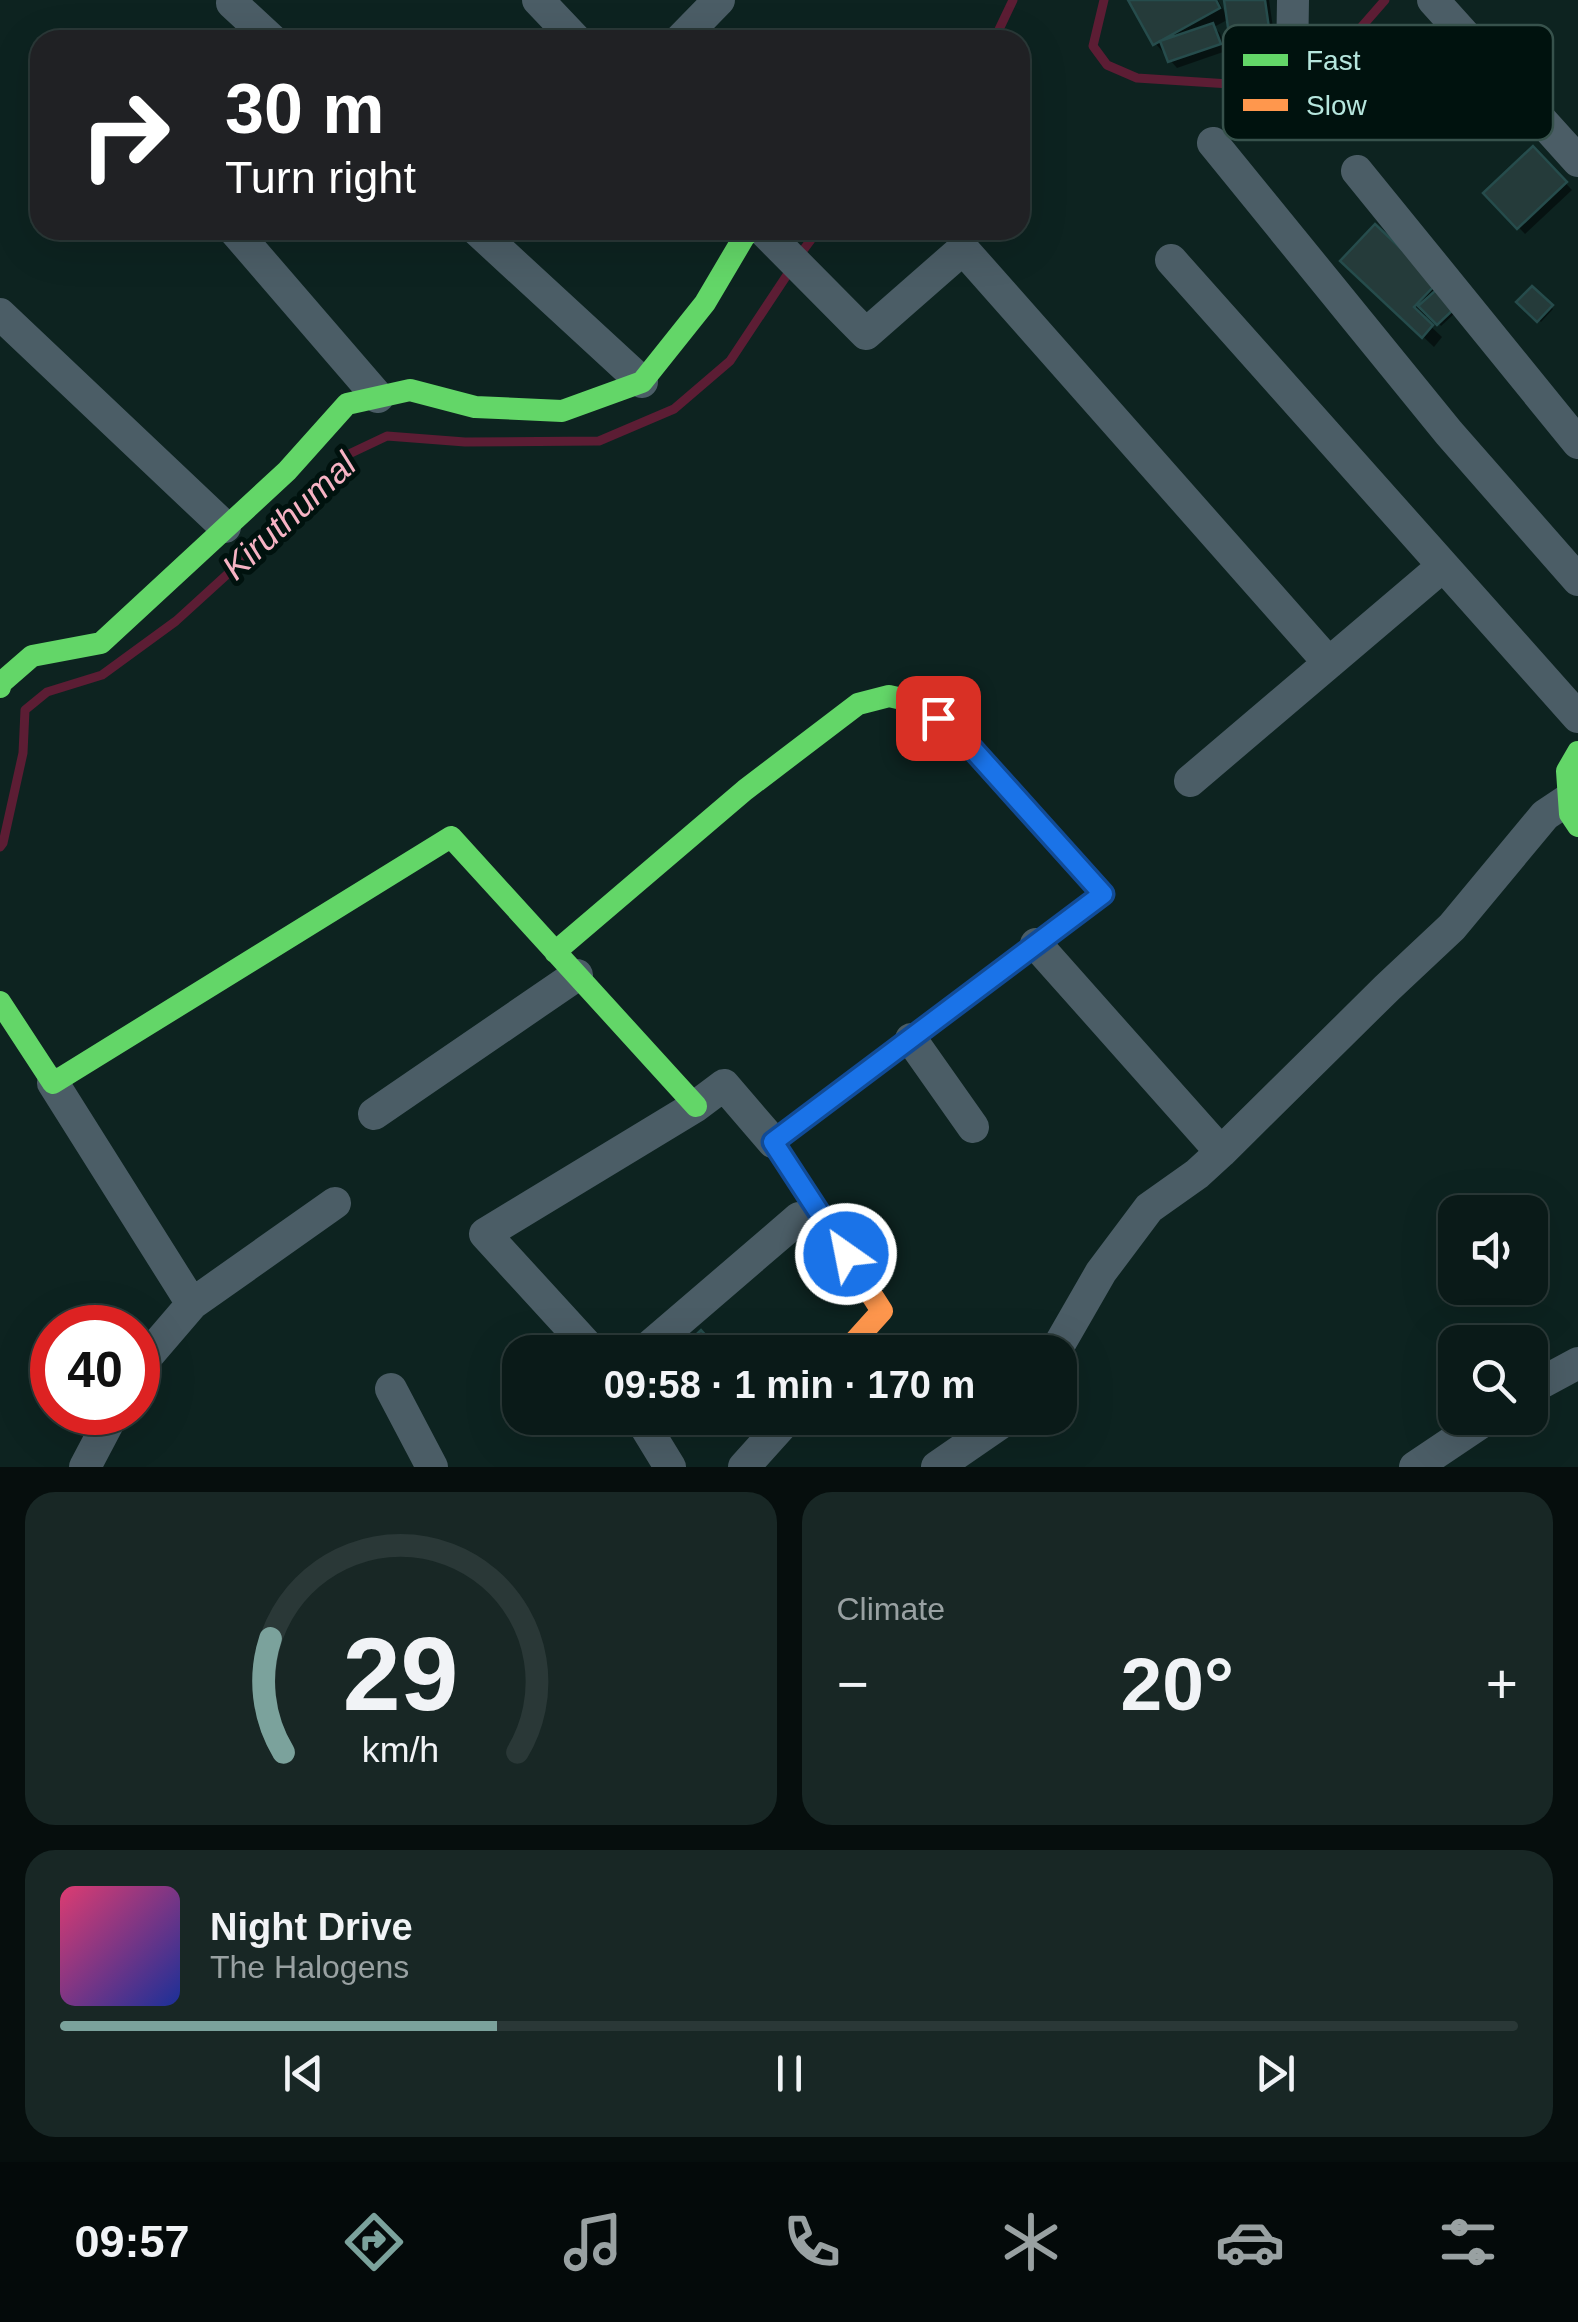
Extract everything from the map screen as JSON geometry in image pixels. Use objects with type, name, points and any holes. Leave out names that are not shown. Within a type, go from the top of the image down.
[{"type":"street","points":[[538,0],[566,30]]},
{"type":"street","points":[[690,30],[719,0]]},
{"type":"street","points":[[1293,0],[1293,25]]},
{"type":"street","points":[[1433,0],[1456,25]]},
{"type":"street","points":[[232,1],[260,30]]},
{"type":"street","points":[[1553,133],[1578,161]]},
{"type":"street","points":[[1213,144],[1449,434],[1578,580]]},
{"type":"street","points":[[1357,171],[1578,443]]},
{"type":"street","points":[[243,240],[378,397]]},
{"type":"street","points":[[488,240],[642,382]]},
{"type":"street","points":[[0,687],[32,656],[101,643],[287,471],[347,404],[410,390],[475,407],[562,411],[642,382],[705,302],[742,240]]},
{"type":"street","points":[[773,240],[866,334],[963,249],[1329,663]]},
{"type":"street","points":[[1171,260],[1578,717]]},
{"type":"street","points":[[0,314],[225,527]]},
{"type":"street","points":[[1190,781],[1443,566]]},
{"type":"street","points":[[374,1114],[566,964],[745,790],[858,704],[889,696],[915,702],[960,735],[1103,894],[773,1142]]},
{"type":"street","points":[[1065,1335],[1101,1272],[1149,1208],[1221,1152],[1452,926],[1545,815],[1574,813],[1567,770],[1578,752]]},
{"type":"street","points":[[52,1082],[451,837],[696,1106]]},
{"type":"street","points":[[1036,944],[1221,1152]]},
{"type":"street","points":[[0,1002],[192,1304]]},
{"type":"street","points":[[911,1038],[973,1126]]},
{"type":"street","points":[[577,1335],[485,1234],[724,1086],[773,1142],[882,1311],[860,1335]]},
{"type":"street","points":[[160,1341],[192,1304],[334,1203]]},
{"type":"street","points":[[663,1335],[799,1218]]},
{"type":"street","points":[[1548,1379],[1578,1363]]},
{"type":"street","points":[[390,1389],[432,1467]]},
{"type":"street","points":[[85,1467],[102,1435]]},
{"type":"street","points":[[650,1435],[670,1467]]},
{"type":"street","points":[[744,1467],[773,1435]]},
{"type":"street","points":[[937,1467],[983,1435]]},
{"type":"street","points":[[1415,1467],[1463,1435]]},
{"type":"building","points":[[1128,0],[1216,0],[1220,8],[1153,45]]},
{"type":"building","points":[[1224,0],[1265,0],[1269,25],[1228,25]]},
{"type":"building","points":[[1213,23],[1221,44],[1168,62],[1160,41]]},
{"type":"building","points":[[1533,146],[1567,182],[1517,229],[1483,193]]},
{"type":"building","points":[[1375,224],[1437,283],[1414,307],[1433,325],[1422,338],[1340,261]]},
{"type":"building","points":[[1532,286],[1553,305],[1537,322],[1516,302]]},
{"type":"building","points":[[1436,290],[1454,309],[1437,325],[1418,306]]},
{"type":"waterway","name":"Kiruthumal","points":[[999,30],[1013,0]]},
{"type":"waterway","name":"Kiruthumal","points":[[1104,0],[1093,46],[1107,65],[1137,78],[1223,84]]},
{"type":"waterway","name":"Kiruthumal","points":[[1363,25],[1385,0]]},
{"type":"waterway","name":"Kiruthumal","points":[[799,256],[811,240]]},
{"type":"waterway","name":"Kiruthumal","points":[[0,847],[23,753],[25,710],[47,692],[102,675],[176,621],[299,509],[349,454],[387,436],[465,442],[599,441],[674,409],[730,361],[791,269]]},
{"type":"traffic: fast","points":[[0,687],[32,656],[101,643],[287,471],[347,404],[410,390],[475,407],[562,411],[642,382],[705,303],[742,240]]},
{"type":"traffic: fast","points":[[555,952],[745,790],[858,704],[889,696],[915,702],[960,735],[1103,894],[977,989]]},
{"type":"traffic: fast","points":[[1578,752],[1567,771],[1570,814],[1578,826]]},
{"type":"traffic: fast","points":[[0,1002],[53,1083],[451,837],[696,1106]]},
{"type":"traffic: slow","points":[[860,1335],[882,1311],[773,1142],[977,989]]},
{"type":"route","points":[[846,1254],[773,1142],[1103,894],[960,735],[938,718]]}]
